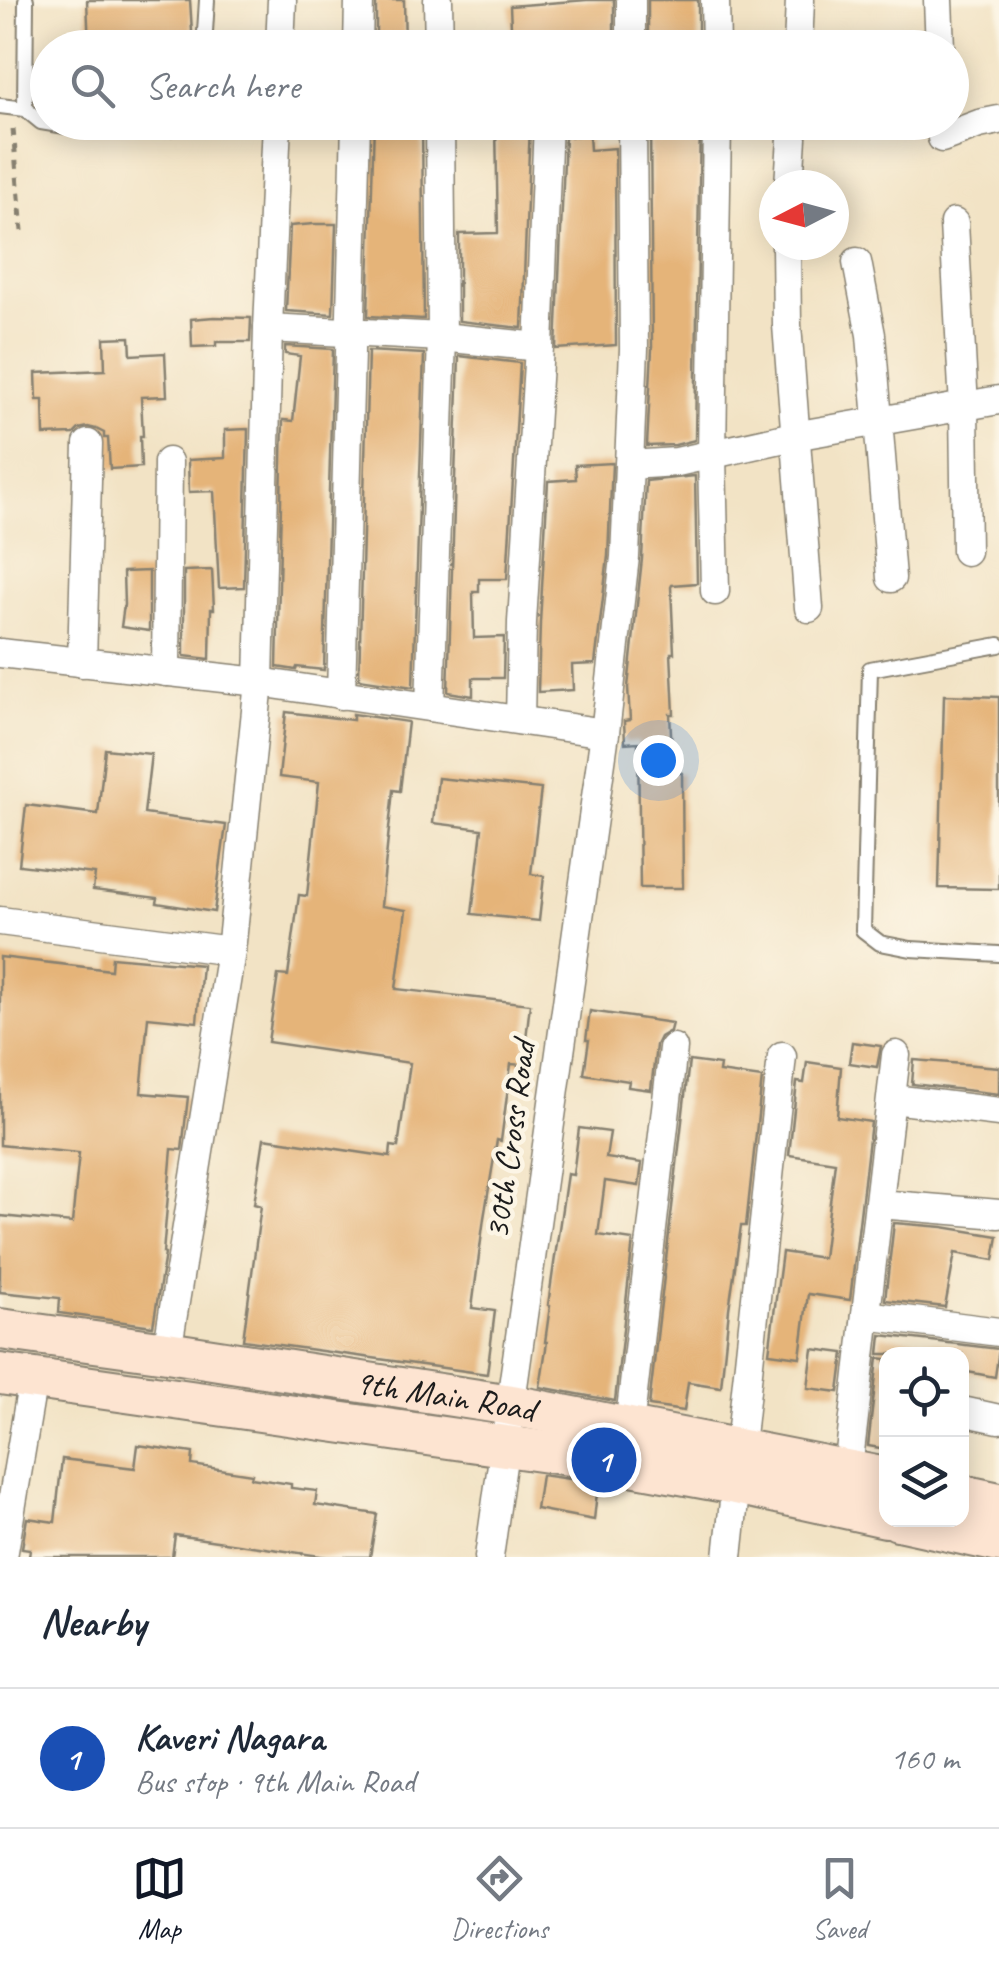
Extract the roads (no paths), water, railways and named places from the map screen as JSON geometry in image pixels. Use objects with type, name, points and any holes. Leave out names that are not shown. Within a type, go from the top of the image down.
[{"type":"main road","name":"9th Main Road","points":[[0,1329],[511,1404],[628,1428],[879,1515]]},
{"type":"main road","name":"9th Main Road","points":[[17,1377],[604,1460],[867,1474]]},
{"type":"main road","points":[[969,1497],[999,1503]]},
{"type":"main road","points":[[930,1527],[999,1542]]},
{"type":"street","points":[[281,30],[282,0]]},
{"type":"street","points":[[358,0],[358,30]]},
{"type":"street","points":[[438,0],[439,30]]},
{"type":"street","points":[[631,0],[631,30]]},
{"type":"street","points":[[715,0],[716,30]]},
{"type":"street","points":[[799,30],[800,0]]},
{"type":"street","points":[[938,0],[939,30]]},
{"type":"street","points":[[969,129],[999,120]]},
{"type":"street","points":[[168,1352],[230,951],[259,682],[276,140]]},
{"type":"street","points":[[341,695],[356,140]]},
{"type":"street","points":[[430,707],[442,337],[440,140]]},
{"type":"street","points":[[520,720],[547,140]]},
{"type":"street","name":"30th Cross Road","points":[[488,1557],[605,734],[625,557],[634,349],[632,140]]},
{"type":"street","points":[[715,591],[712,455],[718,140]]},
{"type":"street","points":[[790,170],[792,140]]},
{"type":"street","points":[[954,223],[964,406],[966,551]]},
{"type":"street","points":[[786,260],[794,436],[809,608]]},
{"type":"street","points":[[857,262],[870,335],[891,578]]},
{"type":"street","points":[[268,328],[442,337],[539,348]]},
{"type":"street","points":[[629,465],[677,462],[794,436],[999,400]]},
{"type":"street","points":[[82,663],[88,444]]},
{"type":"street","points":[[166,672],[168,462]]},
{"type":"street","points":[[0,654],[259,682],[605,734]]},
{"type":"street","points":[[0,921],[230,951]]},
{"type":"street","points":[[628,1428],[673,1048]]},
{"type":"street","points":[[867,1474],[858,1389],[896,1055]]},
{"type":"street","points":[[728,1557],[782,1056]]},
{"type":"street","points":[[891,1104],[901,1100],[999,1112]]},
{"type":"street","points":[[879,1204],[999,1214]]},
{"type":"street","points":[[866,1315],[999,1332]]},
{"type":"street","points":[[4,1557],[17,1377]]},
{"type":"street","points":[[858,1389],[879,1394]]},
{"type":"street","points":[[969,1413],[999,1420]]},
{"type":"lane","points":[[12,108],[26,0]]},
{"type":"lane","points":[[205,30],[207,0]]},
{"type":"lane","points":[[999,645],[870,669],[863,930],[880,943],[911,949],[999,954]]},
{"type":"place","name":"Kaveri Nagara","points":[[604,1460]]}]
